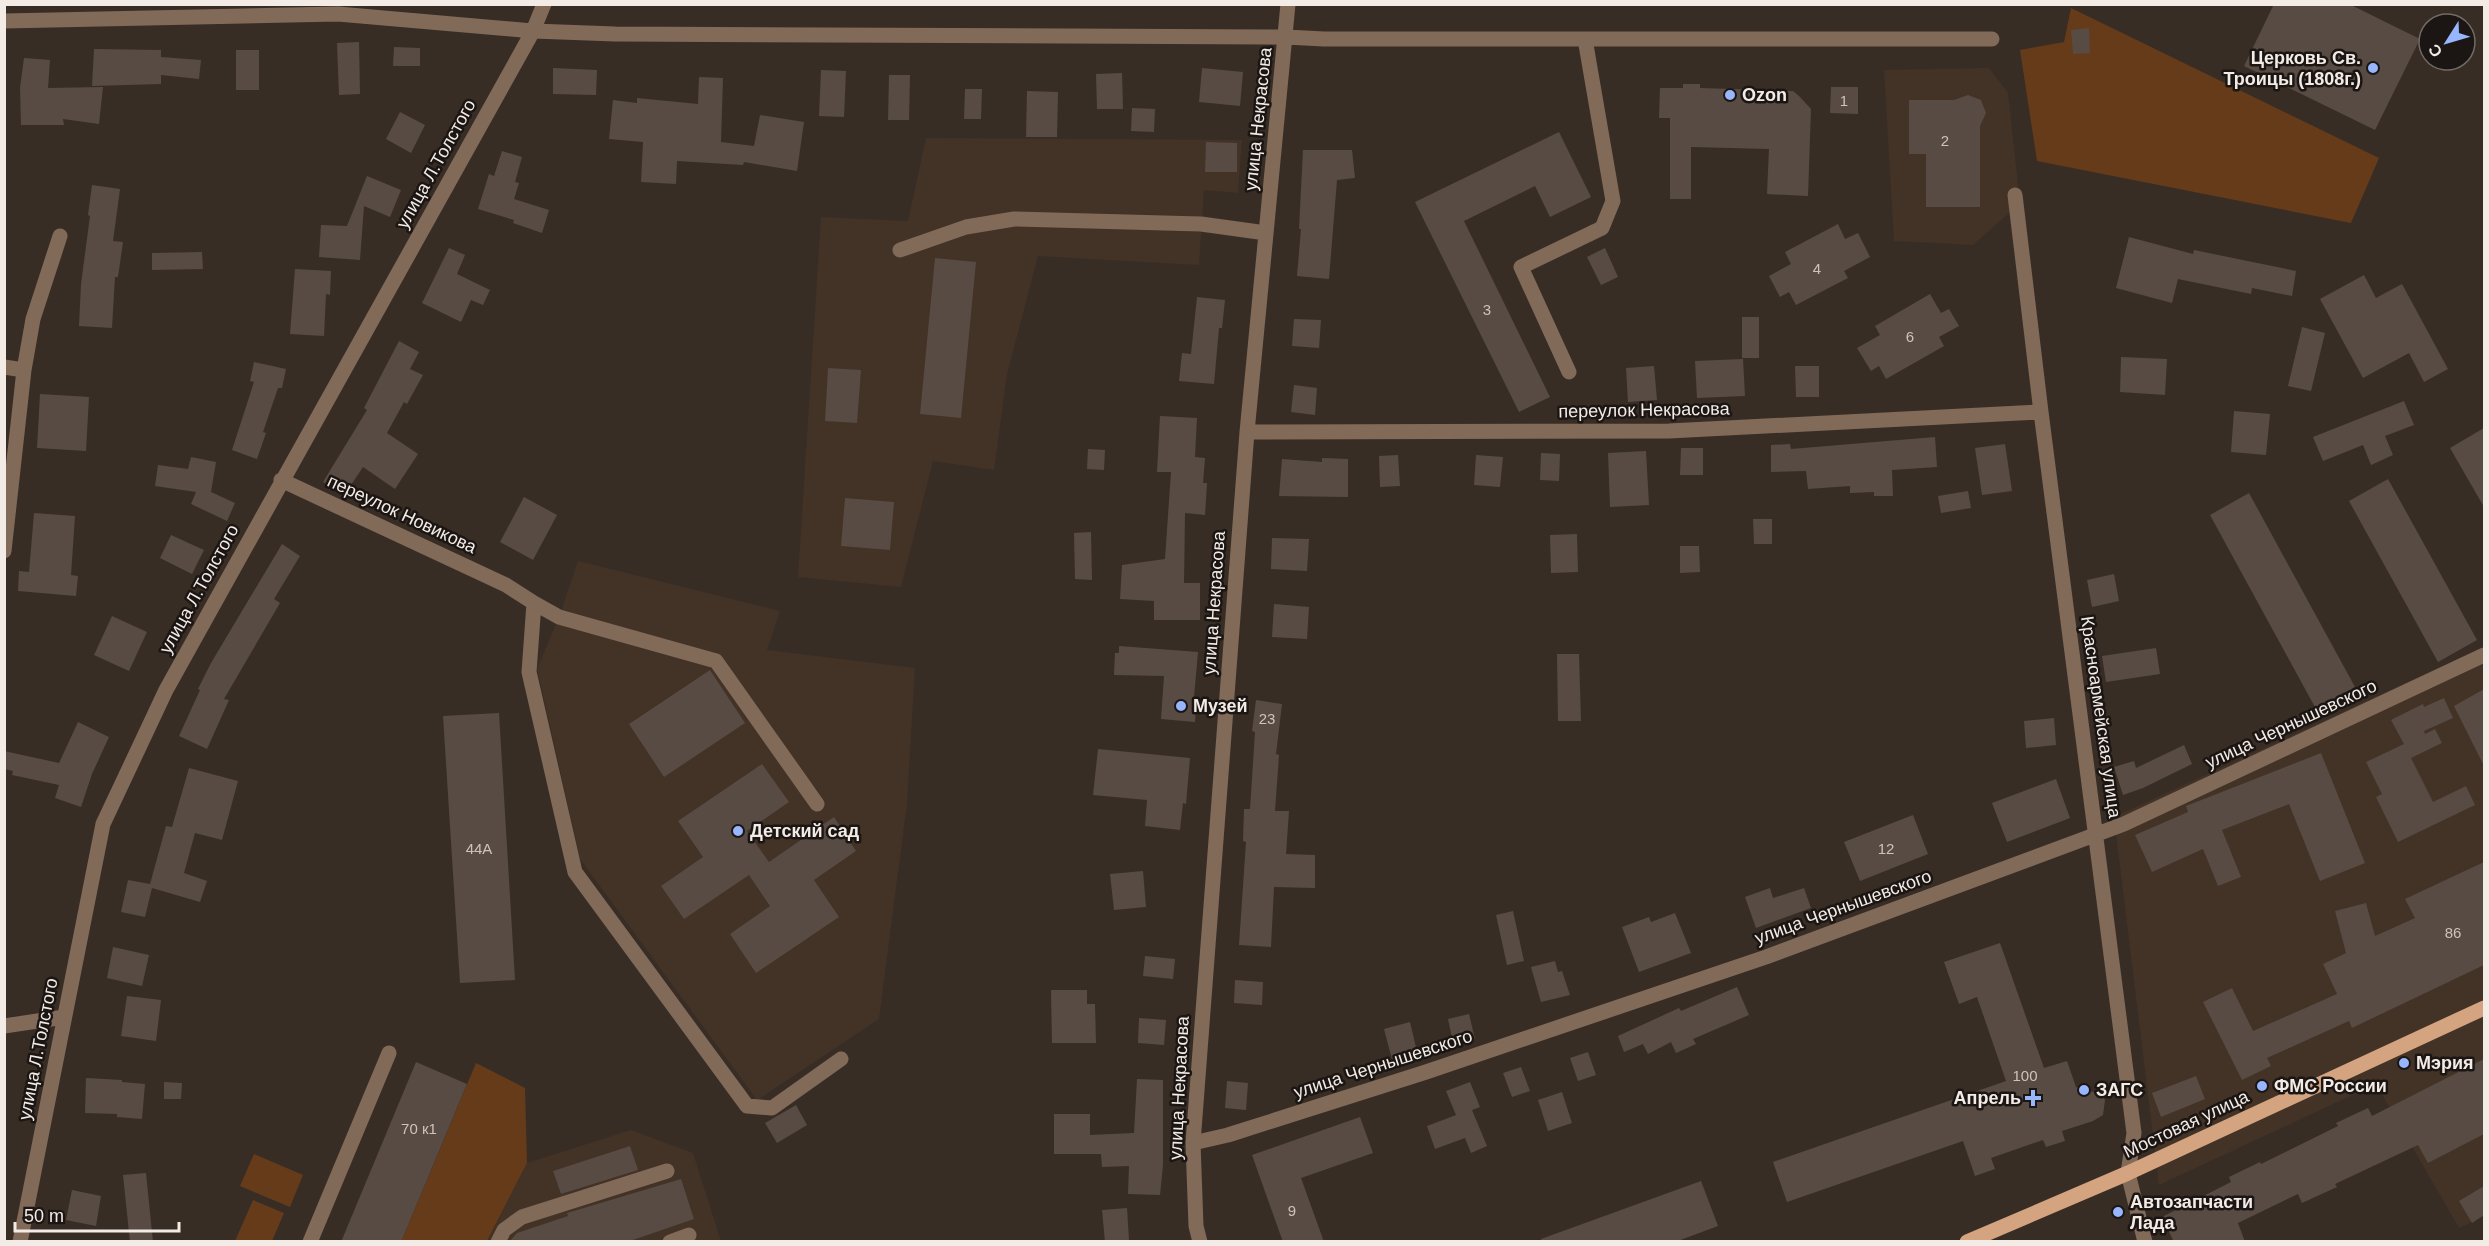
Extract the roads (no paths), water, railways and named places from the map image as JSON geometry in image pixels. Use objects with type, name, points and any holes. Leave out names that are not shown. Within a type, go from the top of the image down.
[{"type":"main road","name":"Мостовая улица","points":[[1967,1242],[2128,1173],[2484,1008]]},
{"type":"street","name":"улица Л.Толстого","points":[[20,1242],[104,824],[166,690],[533,31],[544,4]]},
{"type":"street","name":"улица Некрасова","points":[[1200,1242],[1196,1226],[1193,1143],[1247,432],[1288,4]]},
{"type":"street","points":[[4,21],[338,14],[533,31],[627,34],[1324,39],[1992,39]]},
{"type":"street","points":[[1569,372],[1521,267],[1602,228],[1613,201],[1585,39]]},
{"type":"street","name":"Красноармейская улица","points":[[2015,195],[2040,412],[2134,1133],[2128,1173],[2145,1242]]},
{"type":"street","points":[[900,250],[966,227],[1014,219],[1201,224],[1266,233]]},
{"type":"street","points":[[4,550],[24,370],[39,297],[60,236]]},
{"type":"street","points":[[4,367],[24,370]]},
{"type":"street","name":"переулок Некрасова","points":[[1247,432],[1669,431],[2040,412]]},
{"type":"street","name":"переулок Новикова","points":[[281,480],[506,585],[559,617],[716,661],[817,804]]},
{"type":"street","points":[[534,603],[529,672],[575,872],[747,1106],[772,1108],[841,1059]]},
{"type":"street","name":"улица Чернышевского","points":[[1193,1143],[1228,1135],[1426,1072],[1766,957],[2124,824],[2484,655]]},
{"type":"street","points":[[4,1026],[64,1017]]},
{"type":"street","points":[[310,1242],[389,1053]]},
{"type":"street","points":[[498,1242],[504,1230],[522,1217],[667,1171]]},
{"type":"street","points":[[670,1242],[689,1235]]},
{"type":"place","name":"Церковь Св. Троицы (1808г.)","points":[[2373,68]]},
{"type":"place","name":"Ozon","points":[[1730,95]]},
{"type":"place","name":"Музей","points":[[1181,706]]},
{"type":"place","name":"Детский сад","points":[[738,831]]},
{"type":"place","name":"Мэрия","points":[[2404,1063]]},
{"type":"place","name":"ФМС России","points":[[2262,1086]]},
{"type":"place","name":"ЗАГС","points":[[2084,1090]]},
{"type":"place","name":"Апрель","points":[[2033,1098]]},
{"type":"place","name":"Автозапчасти Лада","points":[[2118,1212]]}]
